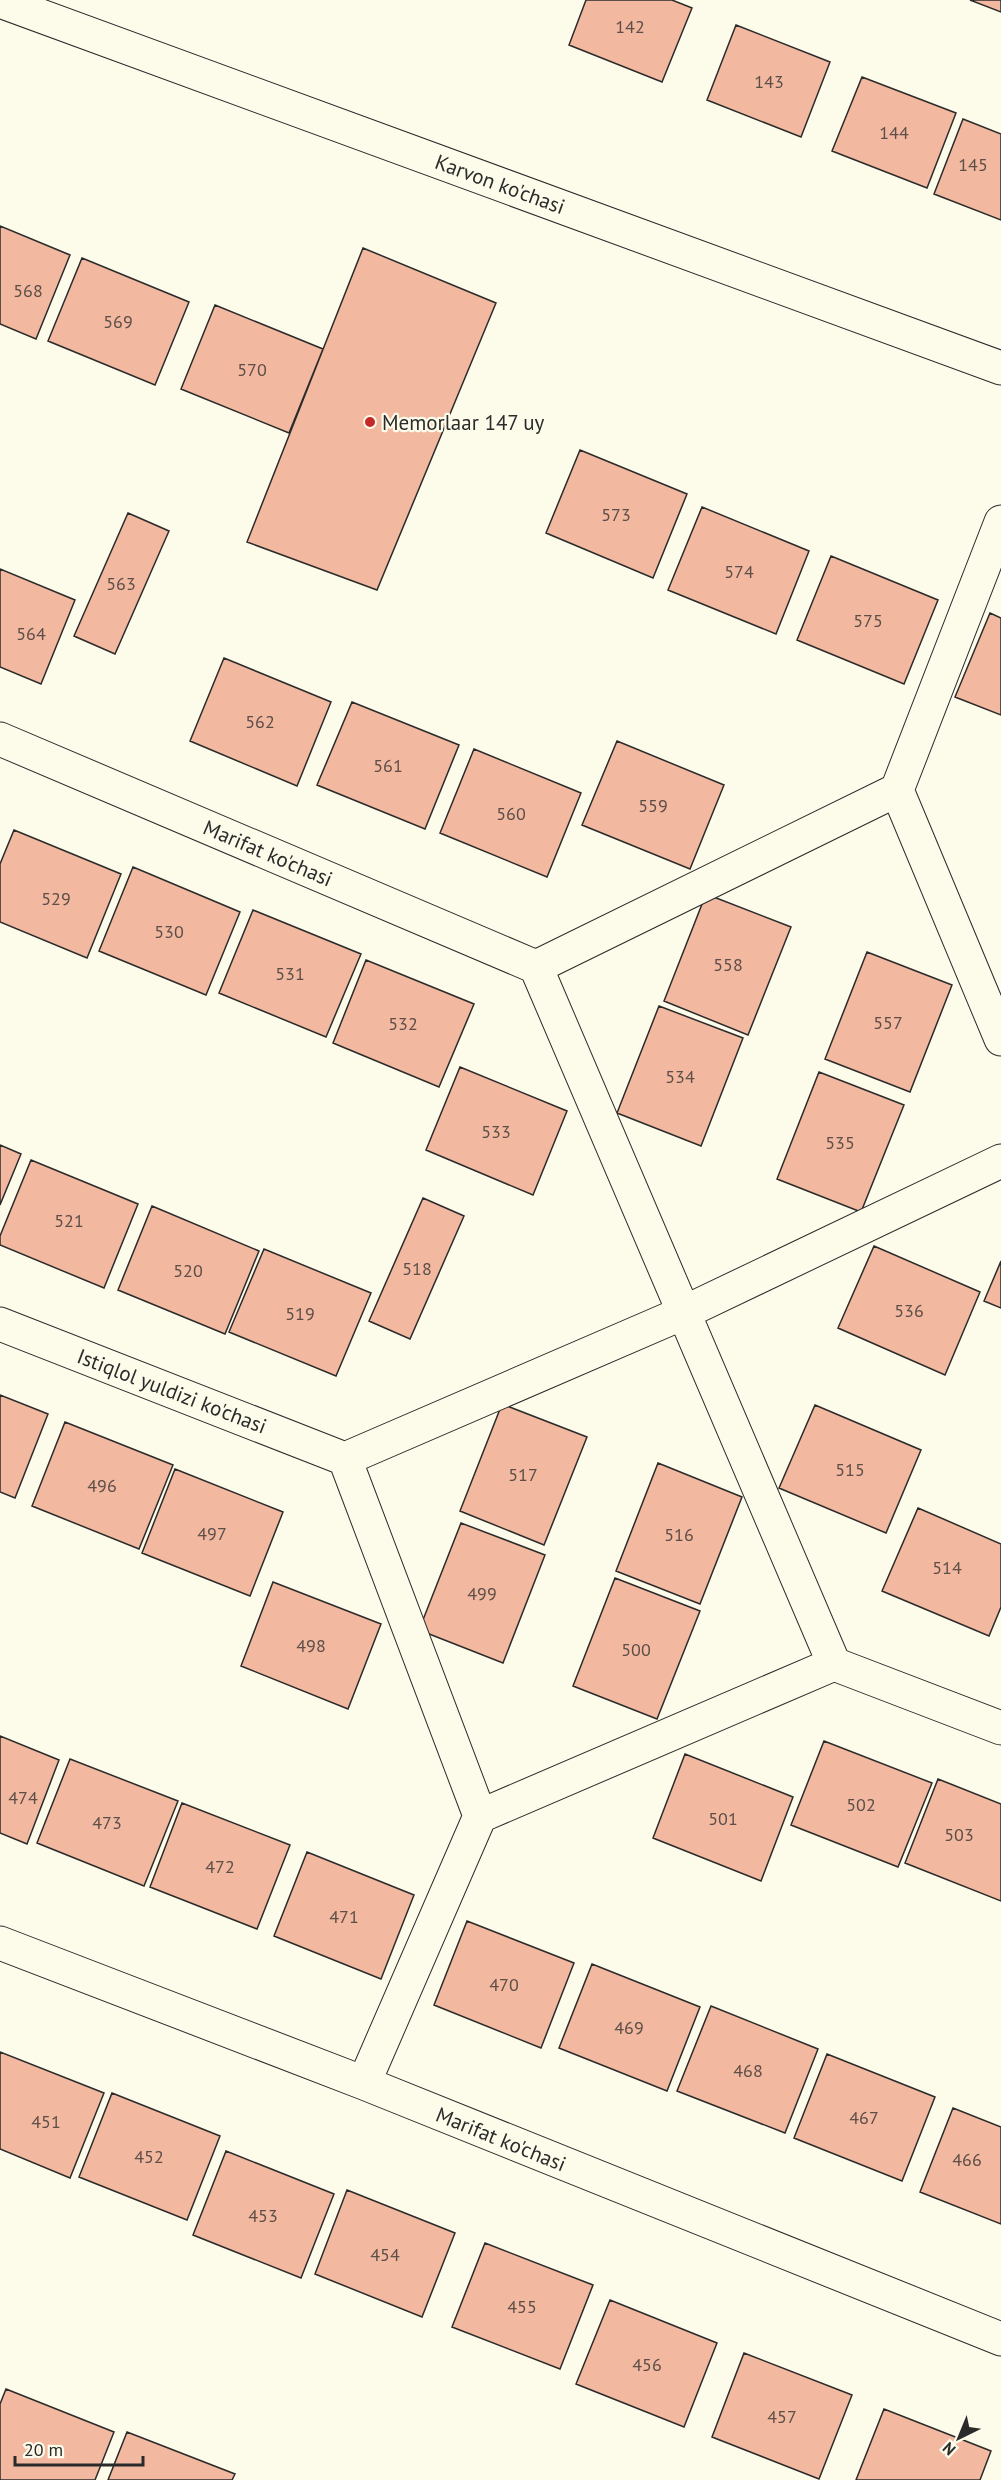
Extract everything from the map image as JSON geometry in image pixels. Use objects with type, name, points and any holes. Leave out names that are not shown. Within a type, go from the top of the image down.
[{"type":"street","name":"Karvon ko'chasi","points":[[0,1],[1001,368]]},
{"type":"street","points":[[834,1664],[536,967],[897,790],[1001,522]]},
{"type":"street","name":"Marifat ko'chasi","points":[[0,740],[536,967]]},
{"type":"street","points":[[897,790],[1001,1040]]},
{"type":"street","points":[[480,1816],[345,1459],[683,1313],[1001,1161]]},
{"type":"street","name":"Istiqlol yuldizi ko'chasi","points":[[0,1324],[345,1459]]},
{"type":"street","points":[[364,2083],[480,1816],[834,1664],[1001,1728]]},
{"type":"street","name":"Marifat ko'chasi","points":[[0,1943],[364,2083],[1001,2339]]},
{"type":"building","points":[[586,0],[672,0],[692,8],[662,82],[569,45]]},
{"type":"building","points":[[970,0],[1001,0],[1001,12]]},
{"type":"building","points":[[736,25],[830,62],[801,137],[707,100]]},
{"type":"building","points":[[862,77],[956,113],[927,188],[832,151]]},
{"type":"building","points":[[963,119],[1001,134],[1001,220],[934,194]]},
{"type":"building","points":[[0,226],[70,255],[36,339],[0,324]]},
{"type":"building","name":"Memorlaar 147 uy","points":[[363,248],[496,303],[377,590],[247,542]]},
{"type":"building","points":[[82,258],[189,302],[155,385],[48,341]]},
{"type":"building","points":[[215,305],[323,349],[289,433],[181,389]]},
{"type":"building","points":[[580,450],[687,494],[653,578],[546,533]]},
{"type":"building","points":[[702,507],[809,551],[776,634],[668,590]]},
{"type":"building","points":[[128,513],[169,531],[115,654],[74,636]]},
{"type":"building","points":[[831,556],[938,600],[904,684],[797,640]]},
{"type":"building","points":[[0,569],[75,600],[41,684],[0,667]]},
{"type":"building","points":[[990,613],[1001,618],[1001,715],[955,697]]},
{"type":"building","points":[[224,658],[331,702],[297,786],[190,741]]},
{"type":"building","points":[[352,702],[459,745],[425,829],[317,785]]},
{"type":"building","points":[[617,741],[724,785],[690,869],[582,825]]},
{"type":"building","points":[[474,749],[581,793],[547,877],[440,833]]},
{"type":"building","points":[[14,830],[121,874],[87,958],[0,922],[0,864]]},
{"type":"building","points":[[133,867],[240,912],[206,995],[99,951]]},
{"type":"building","points":[[706,894],[791,927],[748,1035],[664,1001]]},
{"type":"building","points":[[253,910],[361,954],[326,1037],[219,993]]},
{"type":"building","points":[[867,952],[952,985],[910,1092],[825,1059]]},
{"type":"building","points":[[366,960],[474,1004],[439,1087],[333,1043]]},
{"type":"building","points":[[659,1006],[743,1038],[701,1146],[617,1113]]},
{"type":"building","points":[[460,1067],[567,1111],[533,1195],[426,1150]]},
{"type":"building","points":[[819,1072],[904,1105],[861,1212],[777,1179]]},
{"type":"building","points":[[0,1145],[21,1154],[0,1205]]},
{"type":"building","points":[[31,1160],[138,1204],[104,1288],[0,1245],[0,1236]]},
{"type":"building","points":[[423,1198],[464,1216],[410,1339],[369,1321]]},
{"type":"building","points":[[152,1206],[259,1251],[225,1334],[118,1290]]},
{"type":"building","points":[[874,1246],[980,1292],[945,1375],[838,1328]]},
{"type":"building","points":[[264,1249],[371,1293],[336,1376],[229,1332]]},
{"type":"building","points":[[1001,1261],[1001,1308],[984,1301]]},
{"type":"building","points":[[0,1395],[48,1414],[15,1498],[0,1492]]},
{"type":"building","points":[[502,1404],[587,1437],[544,1545],[460,1511]]},
{"type":"building","points":[[815,1405],[921,1450],[886,1533],[779,1488]]},
{"type":"building","points":[[65,1422],[173,1465],[139,1549],[32,1506]]},
{"type":"building","points":[[658,1463],[742,1497],[700,1604],[616,1571]]},
{"type":"building","points":[[175,1469],[283,1512],[250,1596],[142,1553]]},
{"type":"building","points":[[918,1508],[1001,1544],[1001,1607],[989,1636],[882,1591]]},
{"type":"building","points":[[461,1523],[545,1555],[503,1663],[419,1630]]},
{"type":"building","points":[[615,1578],[700,1611],[657,1719],[573,1686]]},
{"type":"building","points":[[273,1582],[381,1624],[348,1709],[241,1666]]},
{"type":"building","points":[[0,1736],[59,1760],[27,1844],[0,1833]]},
{"type":"building","points":[[824,1741],[932,1783],[898,1867],[791,1825]]},
{"type":"building","points":[[685,1754],[793,1797],[761,1881],[653,1838]]},
{"type":"building","points":[[70,1759],[178,1801],[144,1886],[37,1843]]},
{"type":"building","points":[[938,1779],[1001,1804],[1001,1901],[905,1863]]},
{"type":"building","points":[[182,1803],[290,1845],[257,1929],[150,1887]]},
{"type":"building","points":[[307,1852],[414,1895],[381,1979],[274,1936]]},
{"type":"building","points":[[467,1921],[574,1963],[541,2048],[434,2005]]},
{"type":"building","points":[[592,1964],[700,2007],[667,2091],[559,2048]]},
{"type":"building","points":[[711,2006],[818,2049],[785,2133],[677,2091]]},
{"type":"building","points":[[0,2052],[104,2093],[70,2178],[0,2149]]},
{"type":"building","points":[[827,2054],[935,2097],[902,2181],[794,2138]]},
{"type":"building","points":[[112,2093],[220,2136],[187,2220],[79,2177]]},
{"type":"building","points":[[953,2108],[1001,2127],[1001,2224],[920,2192]]},
{"type":"building","points":[[226,2151],[334,2194],[301,2278],[193,2235]]},
{"type":"building","points":[[347,2190],[455,2233],[422,2317],[315,2274]]},
{"type":"building","points":[[485,2243],[593,2285],[560,2369],[452,2327]]},
{"type":"building","points":[[610,2300],[717,2343],[684,2427],[576,2384]]},
{"type":"building","points":[[744,2353],[852,2395],[819,2479],[712,2437]]},
{"type":"building","points":[[6,2389],[114,2432],[95,2480],[0,2480],[0,2404]]},
{"type":"building","points":[[884,2409],[991,2451],[980,2480],[856,2480]]},
{"type":"building","points":[[127,2432],[235,2474],[232,2480],[108,2480]]},
{"type":"place","name":"Memorlaar 147 uy","points":[[370,422]]}]
